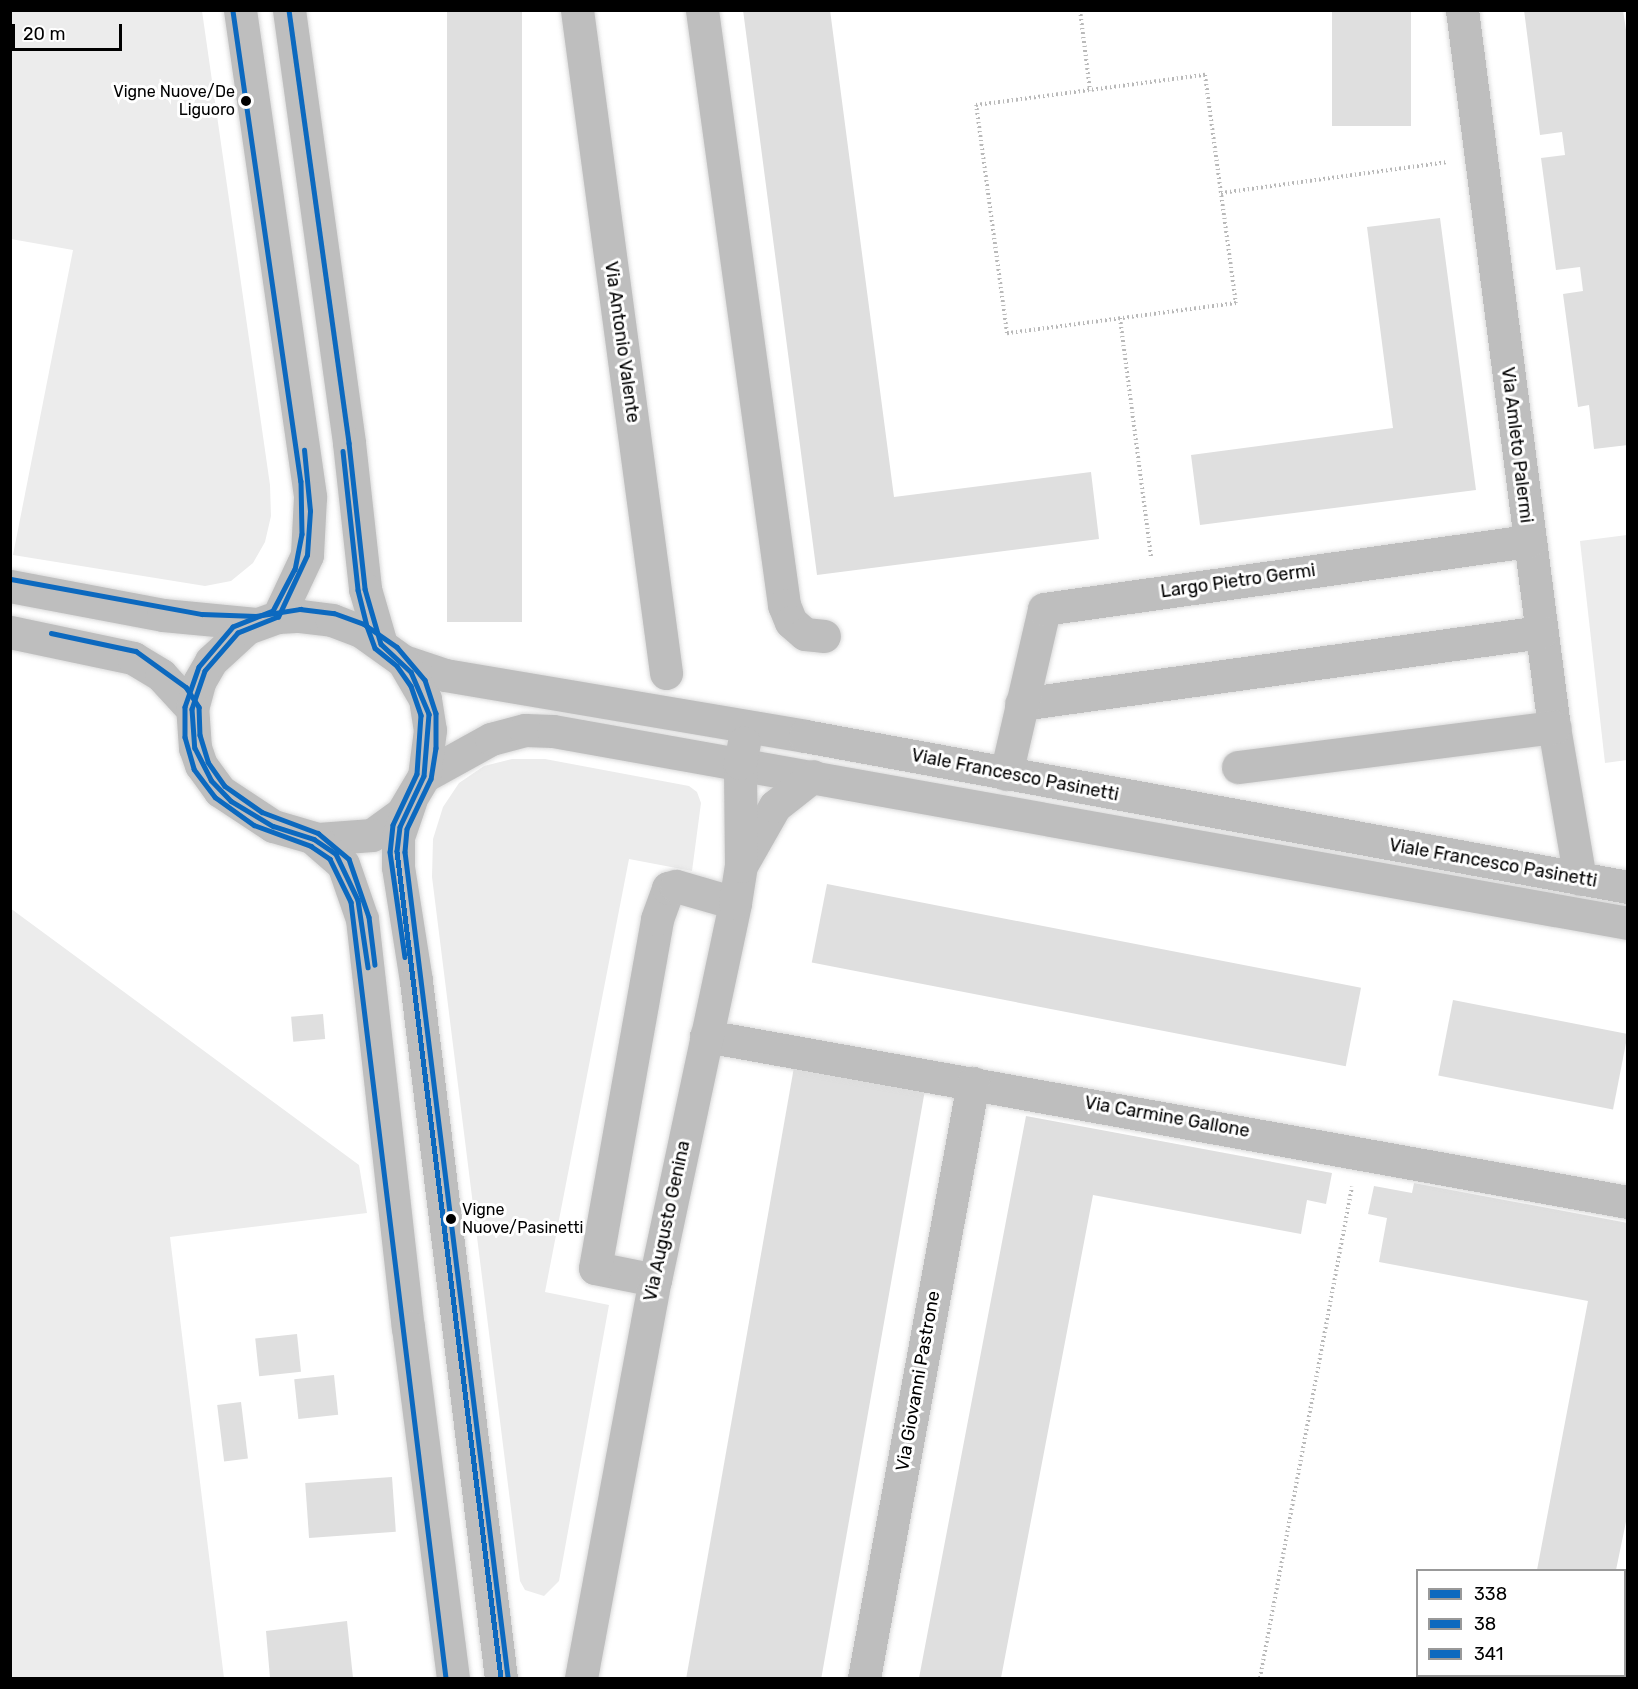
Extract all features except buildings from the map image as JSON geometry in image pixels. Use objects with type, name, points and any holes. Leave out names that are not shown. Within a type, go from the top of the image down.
[{"type":"street","points":[[240,10],[310,497],[307,555],[267,620],[238,633],[212,661],[199,681],[192,709],[195,748],[201,765],[220,791],[258,819],[314,839],[343,864],[363,919],[408,1327],[453,1678]]},
{"type":"street","points":[[289,10],[349,443],[365,589],[392,653],[418,683],[429,714],[417,789],[398,836],[398,867],[420,1016],[501,1678]]},
{"type":"street","name":"Via Antonio Valente","points":[[577,10],[666,673]]},
{"type":"street","points":[[702,10],[784,605],[792,622],[805,634],[824,636]]},
{"type":"street","name":"Via Amleto Palermi","points":[[1462,10],[1541,632],[1554,727],[1580,879]]},
{"type":"street","name":"Largo Pietro Germi","points":[[1006,774],[1044,609],[1529,541]]},
{"type":"street","name":"Viale Francesco Pasinetti","points":[[10,586],[163,615],[267,620],[310,616],[342,622],[392,653],[445,675],[746,727],[1628,887]]},
{"type":"street","points":[[10,632],[133,658],[161,675],[192,709]]},
{"type":"street","points":[[1021,704],[1541,632]]},
{"type":"street","name":"Via Augusto Genina","points":[[581,1678],[655,1280],[735,903],[741,866],[740,763],[746,727]]},
{"type":"street","points":[[1238,767],[1554,727]]},
{"type":"street","name":"Viale Francesco Pasinetti","points":[[314,839],[349,839],[372,834],[393,822],[417,789],[474,746],[525,730],[578,735],[740,763],[1628,923]]},
{"type":"street","points":[[741,866],[775,806],[813,776]]},
{"type":"street","points":[[655,1280],[595,1268],[657,919],[668,888],[676,886],[735,903]]},
{"type":"street","name":"Via Carmine Gallone","points":[[706,1036],[1358,1151],[1628,1202]]},
{"type":"street","name":"Via Giovanni Pastrone","points":[[864,1678],[973,1083]]},
{"type":"path","points":[[1080,10],[1090,90]]},
{"type":"path","points":[[1206,75],[1221,193],[1236,303],[1007,333],[976,105],[1206,75]]},
{"type":"path","points":[[1221,193],[1479,157]]},
{"type":"path","points":[[1119,318],[1156,593]]},
{"type":"path","points":[[1260,1678],[1358,1151]]},
{"type":"shaded area","points":[[10,11],[202,11],[270,485],[271,516],[265,542],[253,563],[231,581],[205,586],[13,555],[73,250],[11,239]]},
{"type":"shaded area","points":[[1627,535],[1627,760],[1605,763],[1580,541]]},
{"type":"shaded area","points":[[512,759],[545,759],[689,786],[697,792],[701,803],[692,871],[629,859],[545,1292],[609,1305],[559,1581],[544,1596],[525,1590],[520,1581],[432,877],[433,839],[443,807],[459,783],[484,766]]},
{"type":"shaded area","points":[[10,908],[359,1165],[367,1213],[170,1237],[224,1678],[11,1678]]},
{"type":"transit line","name":"338","points":[[289,10],[349,443],[365,589],[381,644],[411,672],[429,714],[424,776],[400,827],[397,852],[501,1678]]},
{"type":"transit line","name":"38","points":[[233,11],[301,481],[302,534],[295,569],[273,611],[233,627],[199,667],[185,707],[185,737],[194,769],[215,797],[254,825],[311,846],[330,859],[351,902],[446,1678]]},
{"type":"transit line","name":"338","points":[[278,617],[307,555],[310,511],[304,450]]},
{"type":"transit line","name":"38","points":[[343,451],[358,590],[367,626],[375,648],[397,666],[411,686],[421,715],[417,774],[393,825],[390,852],[405,957]]},
{"type":"transit line","name":"341","points":[[11,579],[202,614],[256,616],[300,609],[334,613],[364,624],[397,647],[425,680],[436,713],[436,748],[431,779],[407,829],[405,852],[508,1677]]},
{"type":"transit line","name":"338","points":[[278,617],[238,633],[205,671],[192,709],[195,748],[211,780],[231,801],[273,826],[314,839],[336,854],[358,900],[368,967]]},
{"type":"transit line","name":"341","points":[[51,633],[136,651],[186,687],[199,707],[200,735],[208,762],[225,786],[262,812],[318,833],[349,859],[369,917],[375,965]]},
{"type":"place","name":"Vigne Nuove/De Liguoro","points":[[246,101]]},
{"type":"place","name":"Vigne Nuove/Pasinetti","points":[[451,1219]]}]
